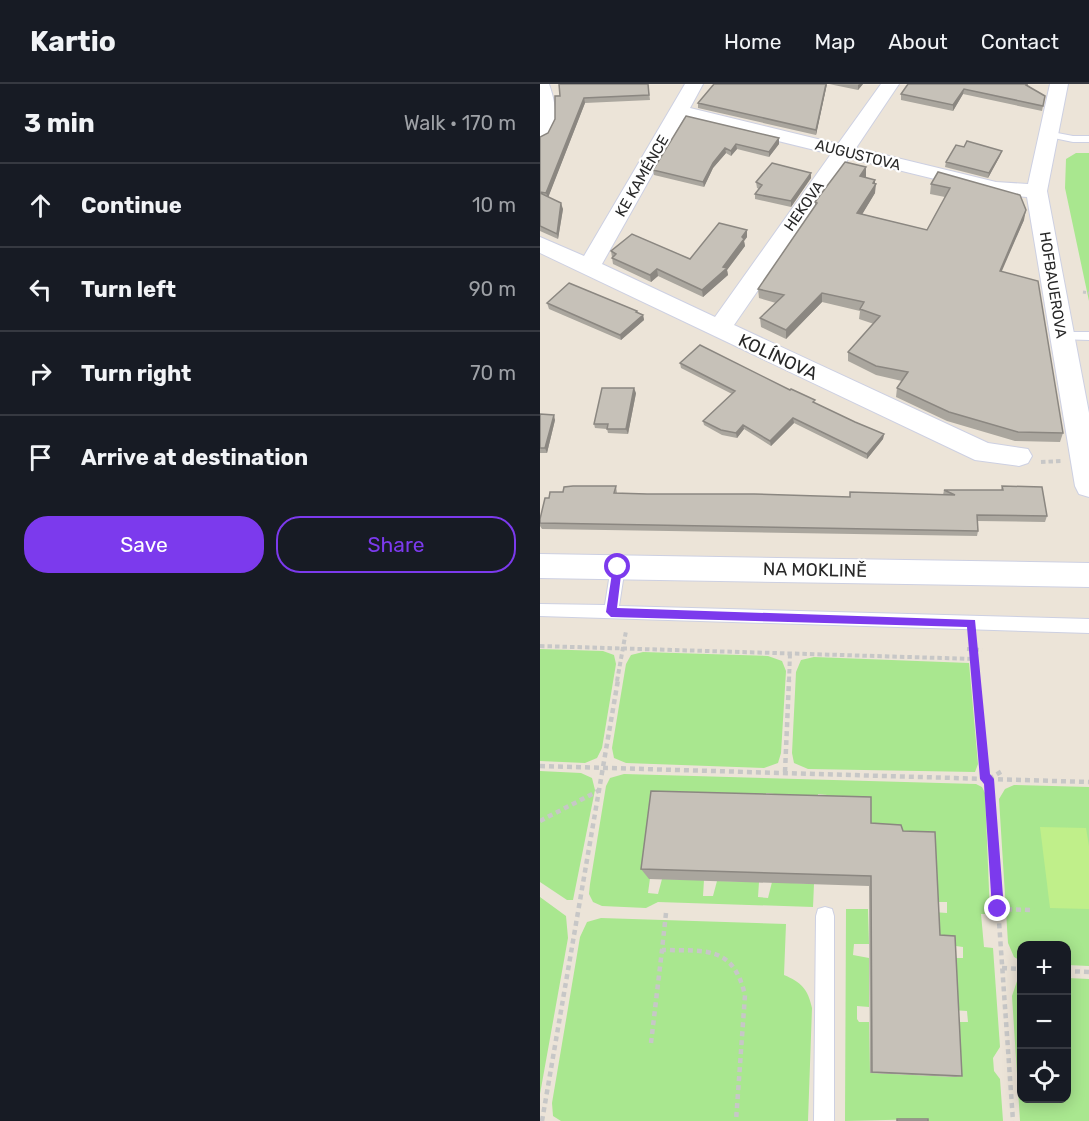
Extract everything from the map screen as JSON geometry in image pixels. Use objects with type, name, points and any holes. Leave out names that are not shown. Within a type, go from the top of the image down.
[{"type":"street","points":[[540,84],[546,101],[544,130],[540,134]]},
{"type":"street","name":"KE KAMÉNCE","points":[[589,267],[694,84]]},
{"type":"street","name":"HEKOVA","points":[[719,329],[890,84]]},
{"type":"street","name":"HOFBAUEROVA","points":[[1059,84],[1037,190],[1089,486]]},
{"type":"street","name":"AUGUSTOVA","points":[[680,111],[996,188],[1037,190]]},
{"type":"street","name":"KOLÍNOVA","points":[[540,244],[984,453],[1019,456]]},
{"type":"street","name":"NA MOKLINĚ","points":[[540,566],[1089,575]]},
{"type":"lane","points":[[1047,134],[1089,139]]},
{"type":"lane","points":[[1061,336],[1089,336]]},
{"type":"lane","points":[[611,612],[618,567]]},
{"type":"lane","points":[[540,610],[1089,626]]},
{"type":"lane","points":[[824,1121],[825,916]]},
{"type":"path","points":[[1083,292],[1089,293]]},
{"type":"path","points":[[1019,456],[1021,463],[1084,461]]},
{"type":"path","points":[[542,1121],[626,644],[629,614]]},
{"type":"path","points":[[972,623],[998,909],[1013,1121]]},
{"type":"path","points":[[540,646],[626,644],[790,654],[975,659]]},
{"type":"path","points":[[967,649],[982,650]]},
{"type":"path","points":[[785,772],[790,654]]},
{"type":"path","points":[[540,766],[1089,782]]},
{"type":"path","points":[[987,779],[1004,770]]},
{"type":"path","points":[[540,821],[599,790]]},
{"type":"path","points":[[998,909],[1034,910]]},
{"type":"path","points":[[651,1043],[666,913]]},
{"type":"path","points":[[662,950],[703,952],[722,956],[736,966],[742,977],[745,995],[736,1121]]},
{"type":"path","points":[[1002,968],[1017,969]]},
{"type":"path","points":[[1071,971],[1089,972]]},
{"type":"green space","points":[[1076,153],[1089,153],[1089,301],[1065,188],[1066,159]]},
{"type":"green space","points":[[540,649],[603,651],[614,655],[616,664],[602,748],[597,758],[585,763],[540,761]]},
{"type":"green space","points":[[643,652],[768,656],[782,661],[786,671],[781,753],[778,763],[764,768],[626,763],[614,758],[612,748],[626,664],[631,655]]},
{"type":"green space","points":[[814,657],[969,663],[978,764],[975,772],[808,769],[794,763],[792,753],[796,672],[801,660]]},
{"type":"green space","points":[[540,771],[581,773],[592,778],[595,790],[573,900],[567,900],[540,882]]},
{"type":"green space","points":[[624,774],[976,784],[982,787],[985,793],[990,914],[981,914],[984,947],[993,948],[1000,1047],[993,1058],[994,1071],[1000,1079],[1003,1121],[927,1121],[926,1119],[845,1121],[846,909],[868,909],[869,944],[854,944],[853,955],[869,958],[869,1007],[857,1006],[857,1019],[859,1022],[869,1022],[870,1073],[955,1077],[952,1022],[968,1022],[967,1011],[952,1010],[949,958],[963,958],[963,947],[934,943],[933,912],[947,913],[947,902],[933,902],[868,835],[868,816],[871,815],[871,811],[827,809],[827,795],[818,794],[817,808],[775,807],[775,794],[766,793],[765,807],[670,804],[671,791],[662,791],[648,893],[658,894],[662,879],[704,880],[703,896],[713,896],[717,881],[759,882],[758,897],[768,898],[772,882],[814,884],[813,907],[658,902],[646,908],[602,906],[593,902],[589,894],[606,786],[610,778]]},
{"type":"green space","points":[[1014,785],[1089,787],[1089,966],[1071,965],[1071,941],[1017,941],[1017,959],[1014,957],[1008,943],[999,799],[1005,789]]},
{"type":"green space","points":[[1040,827],[1086,828],[1089,846],[1089,909],[1050,908]]},
{"type":"green space","points":[[540,897],[566,916],[568,938],[540,1094]]},
{"type":"green space","points":[[601,918],[786,924],[784,975],[803,987],[812,1008],[808,1121],[561,1121],[553,1116],[552,1103],[580,937],[587,922]]},
{"type":"green space","points":[[1071,978],[1089,979],[1089,1121],[1020,1121],[1019,1103],[1071,1103]]},
{"type":"green space","points":[[1017,981],[1017,1074],[1012,996]]},
{"type":"building","points":[[559,84],[648,84],[649,95],[584,98],[546,193],[540,192],[540,137],[548,133],[555,119],[555,96],[560,96]]},
{"type":"building","points":[[714,84],[826,84],[816,130],[698,103]]},
{"type":"building","points":[[908,84],[1027,84],[1045,96],[1043,106],[964,89],[953,105],[901,94]]},
{"type":"building","points":[[686,116],[779,138],[769,152],[736,144],[731,151],[725,148],[713,163],[703,182],[653,170]]},
{"type":"building","points":[[967,141],[1002,151],[989,173],[946,162],[956,145],[964,147]]},
{"type":"building","points":[[845,162],[866,167],[860,176],[875,180],[873,183],[876,184],[857,213],[927,230],[950,188],[931,184],[938,172],[1020,195],[1026,210],[1000,271],[1038,281],[1063,433],[1018,432],[949,412],[897,388],[908,372],[876,366],[848,352],[880,316],[860,309],[864,302],[822,293],[786,330],[760,318],[784,295],[758,289],[817,203],[815,202]]},
{"type":"building","points":[[772,163],[811,173],[791,201],[755,194],[762,185],[756,182]]},
{"type":"building","points":[[540,193],[561,203],[557,234],[540,226]]},
{"type":"building","points":[[719,223],[747,230],[742,237],[744,239],[723,267],[727,268],[702,290],[657,269],[650,275],[612,258],[616,254],[611,251],[632,234],[690,259]]},
{"type":"building","points":[[569,283],[643,315],[620,335],[547,303]]},
{"type":"building","points":[[700,345],[815,400],[813,402],[884,434],[867,454],[793,418],[770,441],[743,425],[736,433],[721,430],[703,421],[735,391],[680,363]]},
{"type":"building","points":[[602,388],[634,388],[626,429],[607,429],[608,424],[594,424]]},
{"type":"building","points":[[540,414],[554,415],[545,448],[540,448]]},
{"type":"building","points":[[616,486],[614,493],[850,497],[850,492],[955,495],[944,490],[1003,490],[1002,486],[1042,487],[1047,516],[977,515],[978,531],[540,523],[545,498],[549,498],[550,492],[563,492],[564,487]]},
{"type":"building","points":[[651,791],[871,797],[871,823],[901,825],[903,831],[935,832],[940,935],[955,936],[962,1076],[872,1072],[871,876],[641,869]]},
{"type":"building","points":[[897,1119],[928,1119],[928,1121],[897,1121]]},
{"type":"route","points":[[618,567],[611,612],[972,623],[985,779],[989,779],[998,909]]}]
